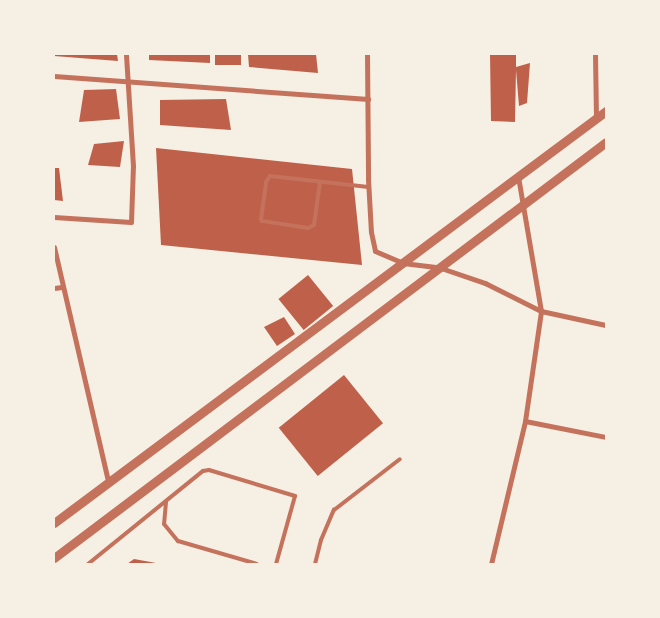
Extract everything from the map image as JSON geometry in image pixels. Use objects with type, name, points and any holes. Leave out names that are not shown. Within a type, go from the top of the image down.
[{"type":"street","points":[[54,217],[131,222],[133,166],[126,54]]},
{"type":"street","points":[[367,54],[368,187],[371,232],[375,251],[403,263],[438,267],[485,284],[541,311],[606,324]]},
{"type":"street","points":[[595,54],[596,118]]},
{"type":"street","points":[[54,76],[368,99]]},
{"type":"street","points":[[54,523],[606,111]]},
{"type":"street","points":[[54,558],[606,142]]},
{"type":"street","points":[[491,564],[525,421],[541,311],[518,176]]},
{"type":"street","points":[[54,247],[108,481]]},
{"type":"street","points":[[54,288],[62,287]]},
{"type":"street","points":[[525,421],[606,437]]},
{"type":"lane","points":[[320,182],[314,225],[308,228],[262,221],[266,182],[270,176],[368,187]]},
{"type":"lane","points":[[315,564],[321,540],[334,510],[400,459]]},
{"type":"lane","points":[[88,564],[204,471],[209,470],[296,496],[276,564]]},
{"type":"lane","points":[[166,502],[164,524],[178,541],[257,564]]},
{"type":"building","points":[[54,54],[117,54],[118,61],[54,56]]},
{"type":"building","points":[[149,54],[210,54],[210,63],[149,60]]},
{"type":"building","points":[[215,54],[241,54],[241,65],[215,65]]},
{"type":"building","points":[[248,54],[316,54],[318,73],[249,67]]},
{"type":"building","points":[[490,54],[516,54],[516,67],[530,63],[527,103],[519,106],[516,70],[515,122],[491,121]]},
{"type":"building","points":[[116,89],[120,119],[79,122],[84,90]]},
{"type":"building","points":[[226,99],[231,130],[160,125],[160,100]]},
{"type":"building","points":[[124,141],[120,167],[88,165],[94,144]]},
{"type":"building","points":[[156,148],[352,169],[362,265],[161,245]]},
{"type":"building","points":[[54,168],[59,168],[63,201],[54,200]]},
{"type":"building","points":[[308,275],[333,306],[304,330],[278,299]]},
{"type":"building","points":[[284,317],[295,334],[277,346],[264,327]]},
{"type":"building","points":[[344,375],[383,423],[318,476],[279,428]]},
{"type":"building","points":[[134,559],[156,563],[156,564],[127,564]]}]
